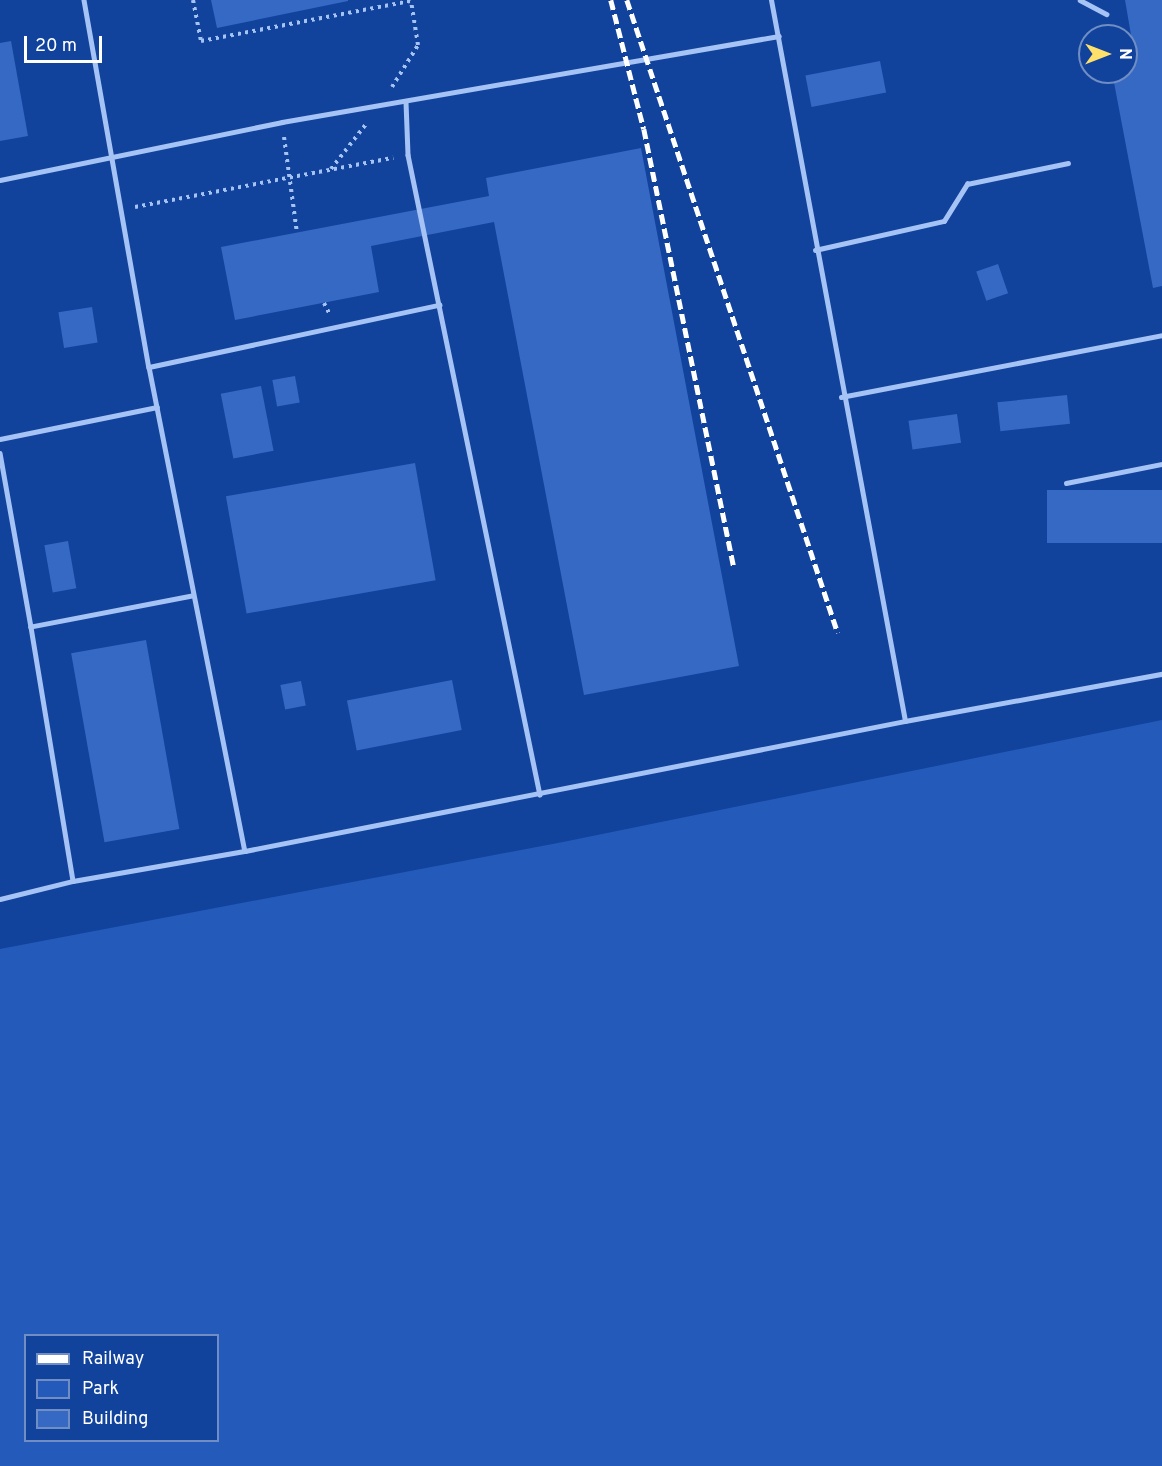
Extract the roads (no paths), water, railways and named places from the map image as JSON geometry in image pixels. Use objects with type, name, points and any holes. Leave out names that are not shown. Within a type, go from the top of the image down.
[{"type":"lane","points":[[84,0],[119,210],[192,596],[245,851]]},
{"type":"lane","points":[[771,0],[841,397],[905,721]]},
{"type":"lane","points":[[1080,0],[1106,14]]},
{"type":"lane","points":[[0,180],[282,122],[779,36]]},
{"type":"lane","points":[[406,102],[408,155],[540,795]]},
{"type":"lane","points":[[815,250],[944,220],[967,184],[1068,163]]},
{"type":"lane","points":[[149,367],[439,305]]},
{"type":"lane","points":[[841,397],[1162,335]]},
{"type":"lane","points":[[0,439],[157,407]]},
{"type":"lane","points":[[0,453],[32,627],[73,881]]},
{"type":"lane","points":[[1066,483],[1162,465]]},
{"type":"lane","points":[[32,627],[192,596]]},
{"type":"lane","points":[[0,899],[73,881],[540,795],[905,721],[1162,674]]},
{"type":"railway","points":[[611,0],[644,129],[734,568]]},
{"type":"railway","points":[[627,0],[838,633]]}]
